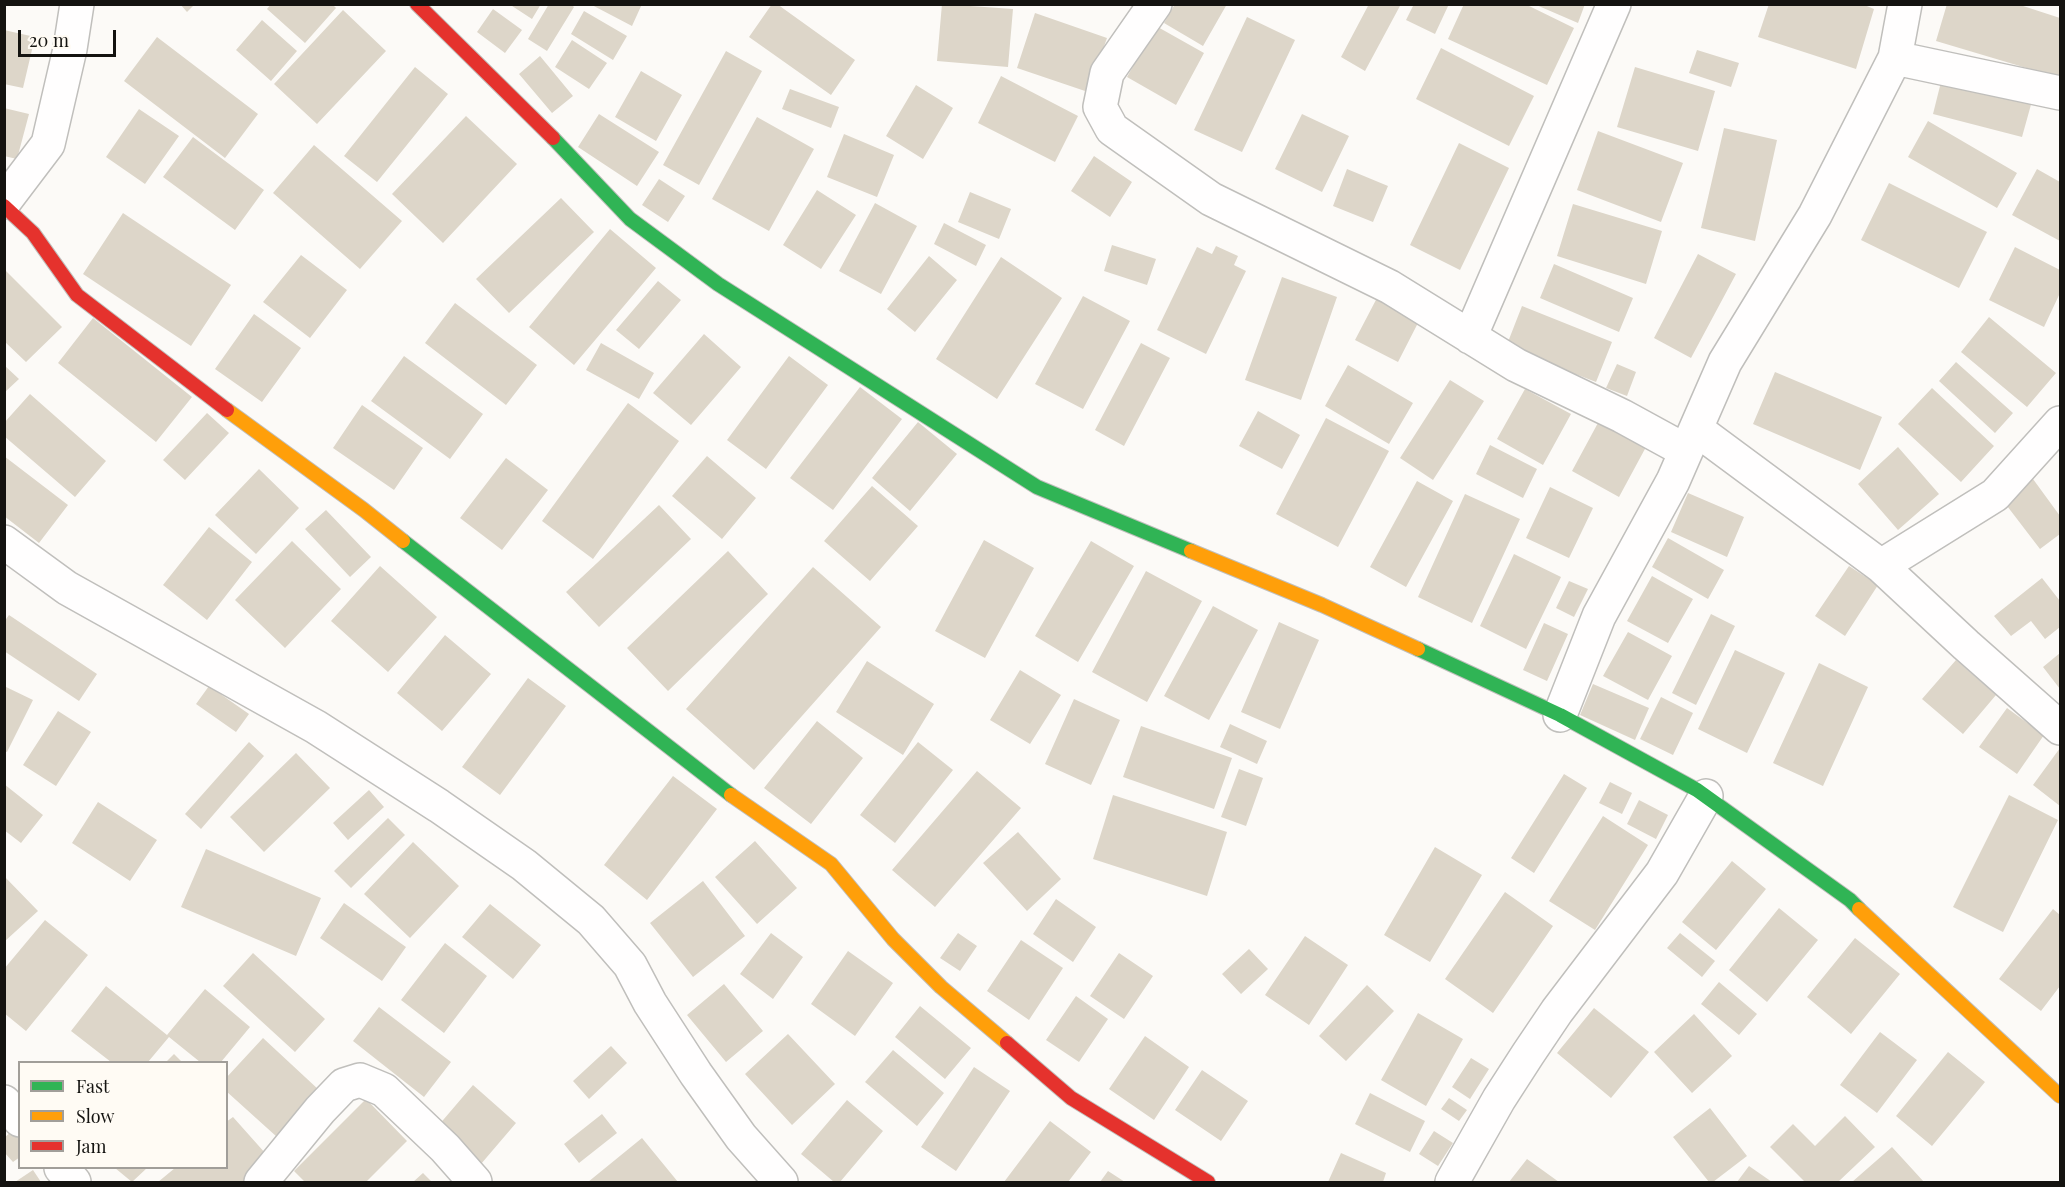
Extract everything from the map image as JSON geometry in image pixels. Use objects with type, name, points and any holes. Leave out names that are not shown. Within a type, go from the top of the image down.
[{"type":"street","points":[[77,4],[70,49],[48,144],[4,204],[33,233],[77,295],[253,430],[364,510],[742,803],[831,864],[893,939],[941,987],[1071,1098],[1208,1182]]},
{"type":"street","points":[[417,4],[554,139],[630,219],[718,284],[1036,487],[1311,600],[1560,715],[1706,796],[1850,900],[2061,1096]]},
{"type":"street","points":[[1155,4],[1107,73],[1100,107],[1112,129],[1211,200],[1390,287],[1516,365],[1622,416],[1691,440],[1881,566],[1966,645],[2061,728]]},
{"type":"street","points":[[1470,337],[1614,4]]},
{"type":"street","points":[[1560,715],[1599,616],[1673,481],[1725,362],[1815,215],[1895,58],[1905,4]]},
{"type":"street","points":[[1895,58],[2061,93]]},
{"type":"street","points":[[1881,566],[1995,495],[2061,423]]},
{"type":"street","points":[[4,542],[67,588],[316,727],[439,806],[524,865],[591,920],[630,965],[650,1003],[696,1074],[741,1137],[781,1182]]},
{"type":"street","points":[[1452,1182],[1499,1099],[1528,1054],[1557,1011],[1662,873],[1706,796]]},
{"type":"street","points":[[261,1182],[320,1110],[344,1085],[360,1080],[384,1090],[445,1148],[475,1182]]},
{"type":"street","points":[[4,1102],[18,1118]]},
{"type":"street","points":[[63,1169],[74,1182]]},
{"type":"building","points":[[180,4],[195,4],[187,12]]},
{"type":"building","points":[[271,4],[332,4],[336,8],[305,43],[267,9]]},
{"type":"building","points":[[509,4],[541,4],[532,19]]},
{"type":"building","points":[[549,4],[571,4],[574,7],[547,51],[528,39]]},
{"type":"building","points":[[590,4],[642,4],[632,26]]},
{"type":"building","points":[[772,4],[777,4],[855,60],[831,95],[749,37]]},
{"type":"building","points":[[942,4],[1013,9],[1008,67],[937,61]]},
{"type":"building","points":[[1175,4],[1227,4],[1203,46],[1164,23]]},
{"type":"building","points":[[1369,4],[1401,4],[1365,71],[1341,57]]},
{"type":"building","points":[[1414,4],[1449,4],[1435,34],[1406,20]]},
{"type":"building","points":[[1464,4],[1525,4],[1574,28],[1547,85],[1448,39]]},
{"type":"building","points":[[1534,4],[1585,4],[1578,23]]},
{"type":"building","points":[[1769,4],[1862,4],[1874,9],[1856,69],[1758,37]]},
{"type":"building","points":[[1947,4],[2017,4],[2060,18],[2060,78],[1936,41]]},
{"type":"building","points":[[493,9],[522,30],[505,53],[477,32]]},
{"type":"building","points":[[343,10],[386,51],[317,124],[274,84]]},
{"type":"building","points":[[584,11],[627,36],[613,60],[571,34]]},
{"type":"building","points":[[1035,13],[1107,38],[1088,92],[1017,68]]},
{"type":"building","points":[[1247,17],[1295,40],[1242,152],[1194,130]]},
{"type":"building","points":[[262,20],[297,51],[271,81],[236,50]]},
{"type":"building","points":[[1156,26],[1204,53],[1176,105],[1127,77]]},
{"type":"building","points":[[4,30],[35,37],[23,88],[4,84]]},
{"type":"building","points":[[157,37],[258,114],[225,158],[124,81]]},
{"type":"building","points":[[572,40],[607,63],[589,89],[555,67]]},
{"type":"building","points":[[1441,48],[1534,96],[1509,146],[1416,99]]},
{"type":"building","points":[[1697,50],[1739,63],[1731,87],[1689,73]]},
{"type":"building","points":[[726,51],[762,71],[699,185],[663,165]]},
{"type":"building","points":[[540,56],[573,96],[552,113],[519,74]]},
{"type":"building","points":[[415,67],[448,94],[377,182],[344,156]]},
{"type":"building","points":[[1635,67],[1715,91],[1698,151],[1617,127]]},
{"type":"building","points":[[641,71],[682,95],[656,141],[615,117]]},
{"type":"building","points":[[1001,76],[1078,116],[1055,162],[978,123]]},
{"type":"building","points":[[1942,78],[2032,101],[2022,137],[1933,114]]},
{"type":"building","points":[[916,85],[953,108],[923,159],[886,136]]},
{"type":"building","points":[[790,89],[839,107],[831,128],[782,109]]},
{"type":"building","points":[[4,108],[29,114],[17,159],[4,156]]},
{"type":"building","points":[[139,109],[179,136],[145,184],[106,157]]},
{"type":"building","points":[[599,114],[659,152],[637,186],[578,147]]},
{"type":"building","points":[[1302,114],[1349,136],[1322,192],[1275,169]]},
{"type":"building","points":[[466,116],[517,164],[443,243],[392,194]]},
{"type":"building","points":[[757,117],[814,149],[769,231],[712,199]]},
{"type":"building","points":[[1928,121],[2017,173],[1997,208],[1908,157]]},
{"type":"building","points":[[1724,128],[1777,140],[1755,241],[1701,228]]},
{"type":"building","points":[[1598,131],[1683,163],[1661,222],[1577,190]]},
{"type":"building","points":[[844,134],[894,155],[877,197],[827,177]]},
{"type":"building","points":[[193,137],[264,190],[235,230],[163,177]]},
{"type":"building","points":[[1459,143],[1509,168],[1460,270],[1410,245]]},
{"type":"building","points":[[314,145],[402,221],[360,269],[273,193]]},
{"type":"building","points":[[1094,156],[1132,182],[1110,217],[1071,191]]},
{"type":"building","points":[[1347,169],[1388,186],[1373,222],[1333,206]]},
{"type":"building","points":[[2037,169],[2060,182],[2060,241],[2012,215]]},
{"type":"building","points":[[659,179],[685,196],[668,222],[642,205]]},
{"type":"building","points":[[1889,183],[1987,232],[1959,288],[1861,240]]},
{"type":"building","points":[[817,190],[856,215],[821,269],[783,245]]},
{"type":"building","points":[[970,192],[1011,209],[999,239],[958,222]]},
{"type":"building","points":[[561,198],[594,232],[509,313],[476,279]]},
{"type":"building","points":[[875,203],[917,226],[881,294],[839,271]]},
{"type":"building","points":[[1573,204],[1662,231],[1646,284],[1557,256]]},
{"type":"building","points":[[123,213],[231,285],[191,346],[83,274]]},
{"type":"building","points":[[944,223],[986,245],[976,266],[934,244]]},
{"type":"building","points":[[610,229],[656,268],[574,365],[529,327]]},
{"type":"building","points":[[1112,245],[1156,259],[1147,285],[1104,271]]},
{"type":"building","points":[[1216,246],[1238,256],[1234,265],[1246,271],[1206,354],[1157,330],[1197,247],[1212,254]]},
{"type":"building","points":[[2015,247],[2060,270],[2060,293],[2044,327],[1989,300]]},
{"type":"building","points":[[1698,254],[1736,274],[1691,358],[1654,338]]},
{"type":"building","points":[[301,255],[347,290],[310,338],[263,302]]},
{"type":"building","points":[[929,256],[957,280],[915,332],[887,309]]},
{"type":"building","points":[[1001,257],[1062,298],[997,399],[936,359]]},
{"type":"building","points":[[1554,264],[1633,298],[1619,332],[1540,298]]},
{"type":"building","points":[[4,269],[62,327],[26,362],[4,341]]},
{"type":"building","points":[[1282,277],[1337,297],[1301,400],[1245,380]]},
{"type":"building","points":[[658,281],[681,300],[639,349],[616,330]]},
{"type":"building","points":[[1083,296],[1130,321],[1083,409],[1035,384]]},
{"type":"building","points":[[1378,296],[1420,319],[1398,362],[1355,340]]},
{"type":"building","points":[[455,303],[537,365],[506,405],[425,343]]},
{"type":"building","points":[[1522,306],[1612,342],[1596,382],[1506,347]]},
{"type":"building","points":[[254,314],[301,348],[262,402],[215,369]]},
{"type":"building","points":[[1989,317],[2056,373],[2027,407],[1961,352]]},
{"type":"building","points":[[93,318],[192,397],[156,442],[58,363]]},
{"type":"building","points":[[704,334],[741,367],[691,425],[653,393]]},
{"type":"building","points":[[601,343],[654,373],[639,399],[586,370]]},
{"type":"building","points":[[1141,343],[1170,358],[1124,446],[1095,430]]},
{"type":"building","points":[[404,356],[483,414],[450,459],[371,401]]},
{"type":"building","points":[[789,356],[828,385],[766,469],[727,440]]},
{"type":"building","points":[[1956,362],[2013,413],[1995,433],[1939,381]]},
{"type":"building","points":[[1617,364],[1636,372],[1627,396],[1606,388]]},
{"type":"building","points":[[4,365],[19,379],[4,393]]},
{"type":"building","points":[[1348,365],[1413,403],[1389,444],[1325,406]]},
{"type":"building","points":[[1775,372],[1882,417],[1860,470],[1753,424]]},
{"type":"building","points":[[1450,380],[1484,401],[1433,480],[1400,458]]},
{"type":"building","points":[[860,387],[902,419],[833,510],[790,478]]},
{"type":"building","points":[[1932,388],[1994,446],[1961,482],[1898,424]]},
{"type":"building","points":[[1525,389],[1571,414],[1543,465],[1497,439]]},
{"type":"building","points":[[30,394],[106,461],[75,497],[4,436],[4,423]]},
{"type":"building","points":[[628,403],[679,441],[593,559],[542,521]]},
{"type":"building","points":[[362,405],[423,448],[394,490],[333,448]]},
{"type":"building","points":[[1258,411],[1300,435],[1282,469],[1239,446]]},
{"type":"building","points":[[207,413],[229,433],[185,480],[163,460]]},
{"type":"building","points":[[1326,418],[1389,451],[1338,547],[1276,514]]},
{"type":"building","points":[[1599,421],[1646,447],[1619,497],[1572,471]]},
{"type":"building","points":[[918,422],[957,454],[910,511],[872,478]]},
{"type":"building","points":[[1490,445],[1537,469],[1523,498],[1476,474]]},
{"type":"building","points":[[1898,447],[1939,494],[1898,530],[1858,484]]},
{"type":"building","points":[[4,456],[68,505],[39,543],[4,516]]},
{"type":"building","points":[[707,456],[756,498],[722,539],[672,496]]},
{"type":"building","points":[[506,458],[548,490],[502,550],[460,518]]},
{"type":"building","points":[[259,469],[299,508],[256,554],[215,515]]},
{"type":"building","points":[[2033,479],[2060,516],[2060,534],[2040,549],[2004,502]]},
{"type":"building","points":[[1417,481],[1453,501],[1406,587],[1370,567]]},
{"type":"building","points":[[872,486],[918,526],[870,581],[824,541]]},
{"type":"building","points":[[1550,487],[1593,508],[1569,558],[1526,538]]},
{"type":"building","points":[[1688,493],[1744,517],[1727,557],[1671,532]]},
{"type":"building","points":[[1465,494],[1520,519],[1472,623],[1418,597]]},
{"type":"building","points":[[659,505],[691,539],[599,627],[566,592]]},
{"type":"building","points":[[326,510],[371,557],[350,577],[305,529]]},
{"type":"building","points":[[209,527],[252,562],[207,620],[163,585]]},
{"type":"building","points":[[1668,538],[1724,570],[1708,599],[1652,567]]},
{"type":"building","points":[[984,540],[1034,568],[985,658],[935,631]]},
{"type":"building","points":[[292,541],[341,589],[285,648],[235,600]]},
{"type":"building","points":[[1091,541],[1134,566],[1078,662],[1035,636]]},
{"type":"building","points":[[728,551],[768,594],[668,691],[627,648]]},
{"type":"building","points":[[1514,554],[1561,577],[1526,649],[1480,626]]},
{"type":"building","points":[[380,566],[437,617],[388,672],[331,621]]},
{"type":"building","points":[[1849,566],[1878,585],[1845,636],[1815,616]]},
{"type":"building","points":[[813,567],[881,627],[754,770],[686,709]]},
{"type":"building","points":[[1146,571],[1202,601],[1147,702],[1092,672]]},
{"type":"building","points":[[1652,576],[1693,599],[1668,643],[1627,621]]},
{"type":"building","points":[[2042,578],[2060,601],[2060,627],[2045,639],[2031,621],[2011,636],[1994,616]]},
{"type":"building","points":[[1569,581],[1588,589],[1574,617],[1556,608]]},
{"type":"building","points":[[1213,606],[1258,630],[1209,720],[1164,696]]},
{"type":"building","points":[[1711,614],[1735,626],[1696,705],[1672,693]]},
{"type":"building","points":[[9,615],[97,674],[79,701],[4,651],[4,622]]},
{"type":"building","points":[[1279,622],[1319,640],[1280,729],[1241,712]]},
{"type":"building","points":[[1544,623],[1568,634],[1547,681],[1523,670]]},
{"type":"building","points":[[1628,632],[1672,656],[1648,700],[1603,676]]},
{"type":"building","points":[[445,635],[491,674],[442,731],[397,693]]},
{"type":"building","points":[[1735,650],[1785,673],[1747,753],[1698,729]]},
{"type":"building","points":[[2060,653],[2060,689],[2043,667]]},
{"type":"building","points":[[1956,660],[1996,695],[1963,734],[1922,699]]},
{"type":"building","points":[[867,661],[934,704],[903,755],[836,712]]},
{"type":"building","points":[[1819,663],[1868,687],[1823,786],[1773,763]]},
{"type":"building","points":[[1020,670],[1061,695],[1030,744],[990,720]]},
{"type":"building","points":[[528,678],[566,706],[500,795],[462,767]]},
{"type":"building","points":[[1593,684],[1649,708],[1635,740],[1580,715]]},
{"type":"building","points":[[4,686],[33,700],[7,752],[4,751]]},
{"type":"building","points":[[209,686],[249,714],[236,732],[196,704]]},
{"type":"building","points":[[1661,697],[1693,713],[1673,755],[1640,739]]},
{"type":"building","points":[[1074,699],[1120,720],[1091,785],[1045,764]]},
{"type":"building","points":[[2007,708],[2044,735],[2017,774],[1979,747]]},
{"type":"building","points":[[58,711],[91,732],[56,786],[23,765]]},
{"type":"building","points":[[817,721],[863,758],[811,824],[764,788]]},
{"type":"building","points":[[1230,724],[1267,741],[1257,764],[1220,747]]},
{"type":"building","points":[[1141,726],[1232,758],[1214,809],[1123,777]]},
{"type":"building","points":[[249,742],[264,756],[201,829],[185,814]]},
{"type":"building","points":[[918,742],[953,770],[895,843],[860,815]]},
{"type":"building","points":[[2060,748],[2060,806],[2033,785]]},
{"type":"building","points":[[296,753],[330,788],[264,852],[230,817]]},
{"type":"building","points":[[1239,769],[1263,778],[1246,826],[1221,817]]},
{"type":"building","points":[[977,771],[1021,808],[935,907],[892,870]]},
{"type":"building","points":[[1564,774],[1587,788],[1534,873],[1511,858]]},
{"type":"building","points":[[673,776],[717,809],[647,900],[604,865]]},
{"type":"building","points":[[1610,782],[1632,793],[1622,814],[1599,803]]},
{"type":"building","points":[[4,784],[43,815],[21,843],[4,830]]},
{"type":"building","points":[[369,790],[384,807],[348,840],[333,823]]},
{"type":"building","points":[[1113,795],[1227,832],[1207,896],[1093,859]]},
{"type":"building","points":[[2009,795],[2058,820],[2003,932],[1953,907]]},
{"type":"building","points":[[1639,800],[1668,815],[1656,839],[1627,824]]},
{"type":"building","points":[[98,802],[157,840],[130,881],[72,843]]},
{"type":"building","points":[[1603,816],[1648,845],[1595,930],[1549,901]]},
{"type":"building","points":[[388,818],[405,835],[351,888],[334,871]]},
{"type":"building","points":[[1018,832],[1061,879],[1027,911],[983,863]]},
{"type":"building","points":[[755,841],[797,888],[757,924],[715,877]]},
{"type":"building","points":[[413,842],[459,886],[410,938],[364,894]]},
{"type":"building","points":[[1435,847],[1482,875],[1430,962],[1384,935]]},
{"type":"building","points":[[206,849],[321,898],[296,956],[181,907]]},
{"type":"building","points":[[1732,861],[1766,889],[1716,950],[1682,922]]},
{"type":"building","points":[[4,876],[38,911],[4,942]]},
{"type":"building","points":[[703,881],[745,936],[693,977],[650,923]]},
{"type":"building","points":[[1505,892],[1553,926],[1493,1013],[1445,979]]},
{"type":"building","points":[[1056,899],[1096,927],[1073,962],[1033,934]]},
{"type":"building","points":[[344,903],[406,947],[382,981],[320,938]]},
{"type":"building","points":[[490,904],[541,945],[513,979],[462,937]]},
{"type":"building","points":[[1779,908],[1818,940],[1767,1002],[1729,970]]},
{"type":"building","points":[[2053,909],[2060,915],[2060,986],[2041,1011],[1999,979]]},
{"type":"building","points":[[45,920],[88,955],[26,1031],[4,1013],[4,969]]},
{"type":"building","points":[[771,933],[803,957],[773,999],[740,974]]},
{"type":"building","points":[[958,933],[977,946],[960,971],[940,958]]},
{"type":"building","points":[[1680,933],[1715,961],[1702,977],[1667,948]]},
{"type":"building","points":[[1305,936],[1348,965],[1309,1025],[1265,995]]},
{"type":"building","points":[[1855,938],[1900,974],[1851,1034],[1807,997]]},
{"type":"building","points":[[1021,940],[1063,968],[1029,1020],[987,991]]},
{"type":"building","points":[[445,943],[487,976],[444,1033],[401,1000]]},
{"type":"building","points":[[1249,949],[1268,969],[1241,994],[1222,974]]},
{"type":"building","points":[[848,951],[893,983],[855,1036],[811,1004]]},
{"type":"building","points":[[253,953],[325,1019],[295,1052],[223,986]]},
{"type":"building","points":[[1119,953],[1153,976],[1124,1019],[1090,996]]},
{"type":"building","points":[[1719,982],[1757,1014],[1739,1035],[1701,1004]]},
{"type":"building","points":[[724,984],[763,1031],[726,1062],[687,1015]]},
{"type":"building","points":[[1367,985],[1394,1011],[1346,1061],[1319,1036]]},
{"type":"building","points":[[106,986],[167,1035],[205,989],[250,1027],[222,1061],[199,1061],[169,1037],[149,1061],[110,1061],[71,1031]]},
{"type":"building","points":[[1076,996],[1108,1019],[1079,1062],[1046,1040]]},
{"type":"building","points":[[920,1006],[971,1048],[945,1079],[895,1037]]},
{"type":"building","points":[[379,1007],[451,1062],[424,1097],[353,1041]]},
{"type":"building","points":[[1594,1008],[1649,1052],[1611,1098],[1557,1053]]},
{"type":"building","points":[[1418,1013],[1463,1039],[1426,1106],[1381,1080]]},
{"type":"building","points":[[1694,1014],[1732,1056],[1692,1093],[1654,1052]]},
{"type":"building","points":[[1880,1032],[1917,1060],[1877,1113],[1840,1085]]},
{"type":"building","points":[[788,1034],[835,1084],[792,1125],[745,1074]]},
{"type":"building","points":[[1145,1036],[1189,1067],[1154,1120],[1109,1089]]},
{"type":"building","points":[[263,1038],[319,1090],[277,1137],[228,1093],[228,1076]]},
{"type":"building","points":[[611,1046],[627,1063],[589,1099],[573,1081]]},
{"type":"building","points":[[893,1050],[944,1093],[917,1126],[865,1082]]},
{"type":"building","points":[[1948,1052],[1985,1082],[1932,1146],[1896,1116]]},
{"type":"building","points":[[174,1054],[181,1061],[167,1061]]},
{"type":"building","points":[[1471,1058],[1489,1069],[1470,1099],[1452,1087]]},
{"type":"building","points":[[974,1067],[1010,1091],[956,1171],[921,1147]]},
{"type":"building","points":[[1202,1070],[1248,1101],[1221,1141],[1175,1110]]},
{"type":"building","points":[[473,1085],[516,1123],[481,1164],[438,1126]]},
{"type":"building","points":[[1370,1093],[1425,1121],[1410,1152],[1355,1124]]},
{"type":"building","points":[[1449,1098],[1467,1110],[1459,1121],[1441,1109]]},
{"type":"building","points":[[366,1099],[407,1141],[366,1182],[305,1182],[294,1171]]},
{"type":"building","points":[[847,1100],[883,1131],[840,1182],[834,1182],[801,1154]]},
{"type":"building","points":[[1710,1108],[1747,1156],[1713,1182],[1709,1182],[1673,1137]]},
{"type":"building","points":[[602,1114],[617,1133],[579,1163],[564,1144]]},
{"type":"building","points":[[1845,1116],[1875,1147],[1838,1182],[1805,1182],[1770,1147],[1793,1124],[1815,1146]]},
{"type":"building","points":[[233,1117],[274,1163],[252,1182],[158,1182],[174,1169],[228,1169],[228,1121]]},
{"type":"building","points":[[1050,1121],[1091,1152],[1068,1182],[1004,1182]]},
{"type":"building","points":[[12,1131],[18,1138],[18,1158],[13,1162],[4,1152],[4,1138]]},
{"type":"building","points":[[1434,1131],[1453,1143],[1438,1166],[1419,1154]]},
{"type":"building","points":[[642,1138],[678,1182],[588,1182]]},
{"type":"building","points":[[1892,1147],[1924,1182],[1852,1182]]},
{"type":"building","points":[[1341,1153],[1386,1173],[1383,1182],[1328,1182]]},
{"type":"building","points":[[1527,1159],[1559,1182],[1509,1182]]},
{"type":"building","points":[[1749,1166],[1772,1182],[1737,1182]]},
{"type":"building","points":[[116,1169],[146,1169],[132,1182]]},
{"type":"building","points":[[33,1170],[41,1182],[15,1182]]},
{"type":"building","points":[[1108,1171],[1125,1182],[1100,1182]]},
{"type":"building","points":[[423,1173],[432,1182],[413,1182]]},
{"type":"traffic: fast","points":[[553,138],[630,219],[718,284],[1037,487],[1191,551]]},
{"type":"traffic: fast","points":[[403,541],[731,795]]},
{"type":"traffic: fast","points":[[1418,649],[1560,715],[1697,790],[1850,900],[1859,909]]},
{"type":"traffic: slow","points":[[227,410],[403,541]]},
{"type":"traffic: slow","points":[[1191,551],[1322,605],[1418,649]]},
{"type":"traffic: slow","points":[[731,795],[831,864],[893,939],[941,987],[1007,1043]]},
{"type":"traffic: slow","points":[[1859,909],[2060,1096]]},
{"type":"traffic: jam","points":[[417,4],[553,138]]},
{"type":"traffic: jam","points":[[4,206],[33,233],[77,295],[227,410]]},
{"type":"traffic: jam","points":[[1007,1043],[1071,1098],[1208,1182]]}]
